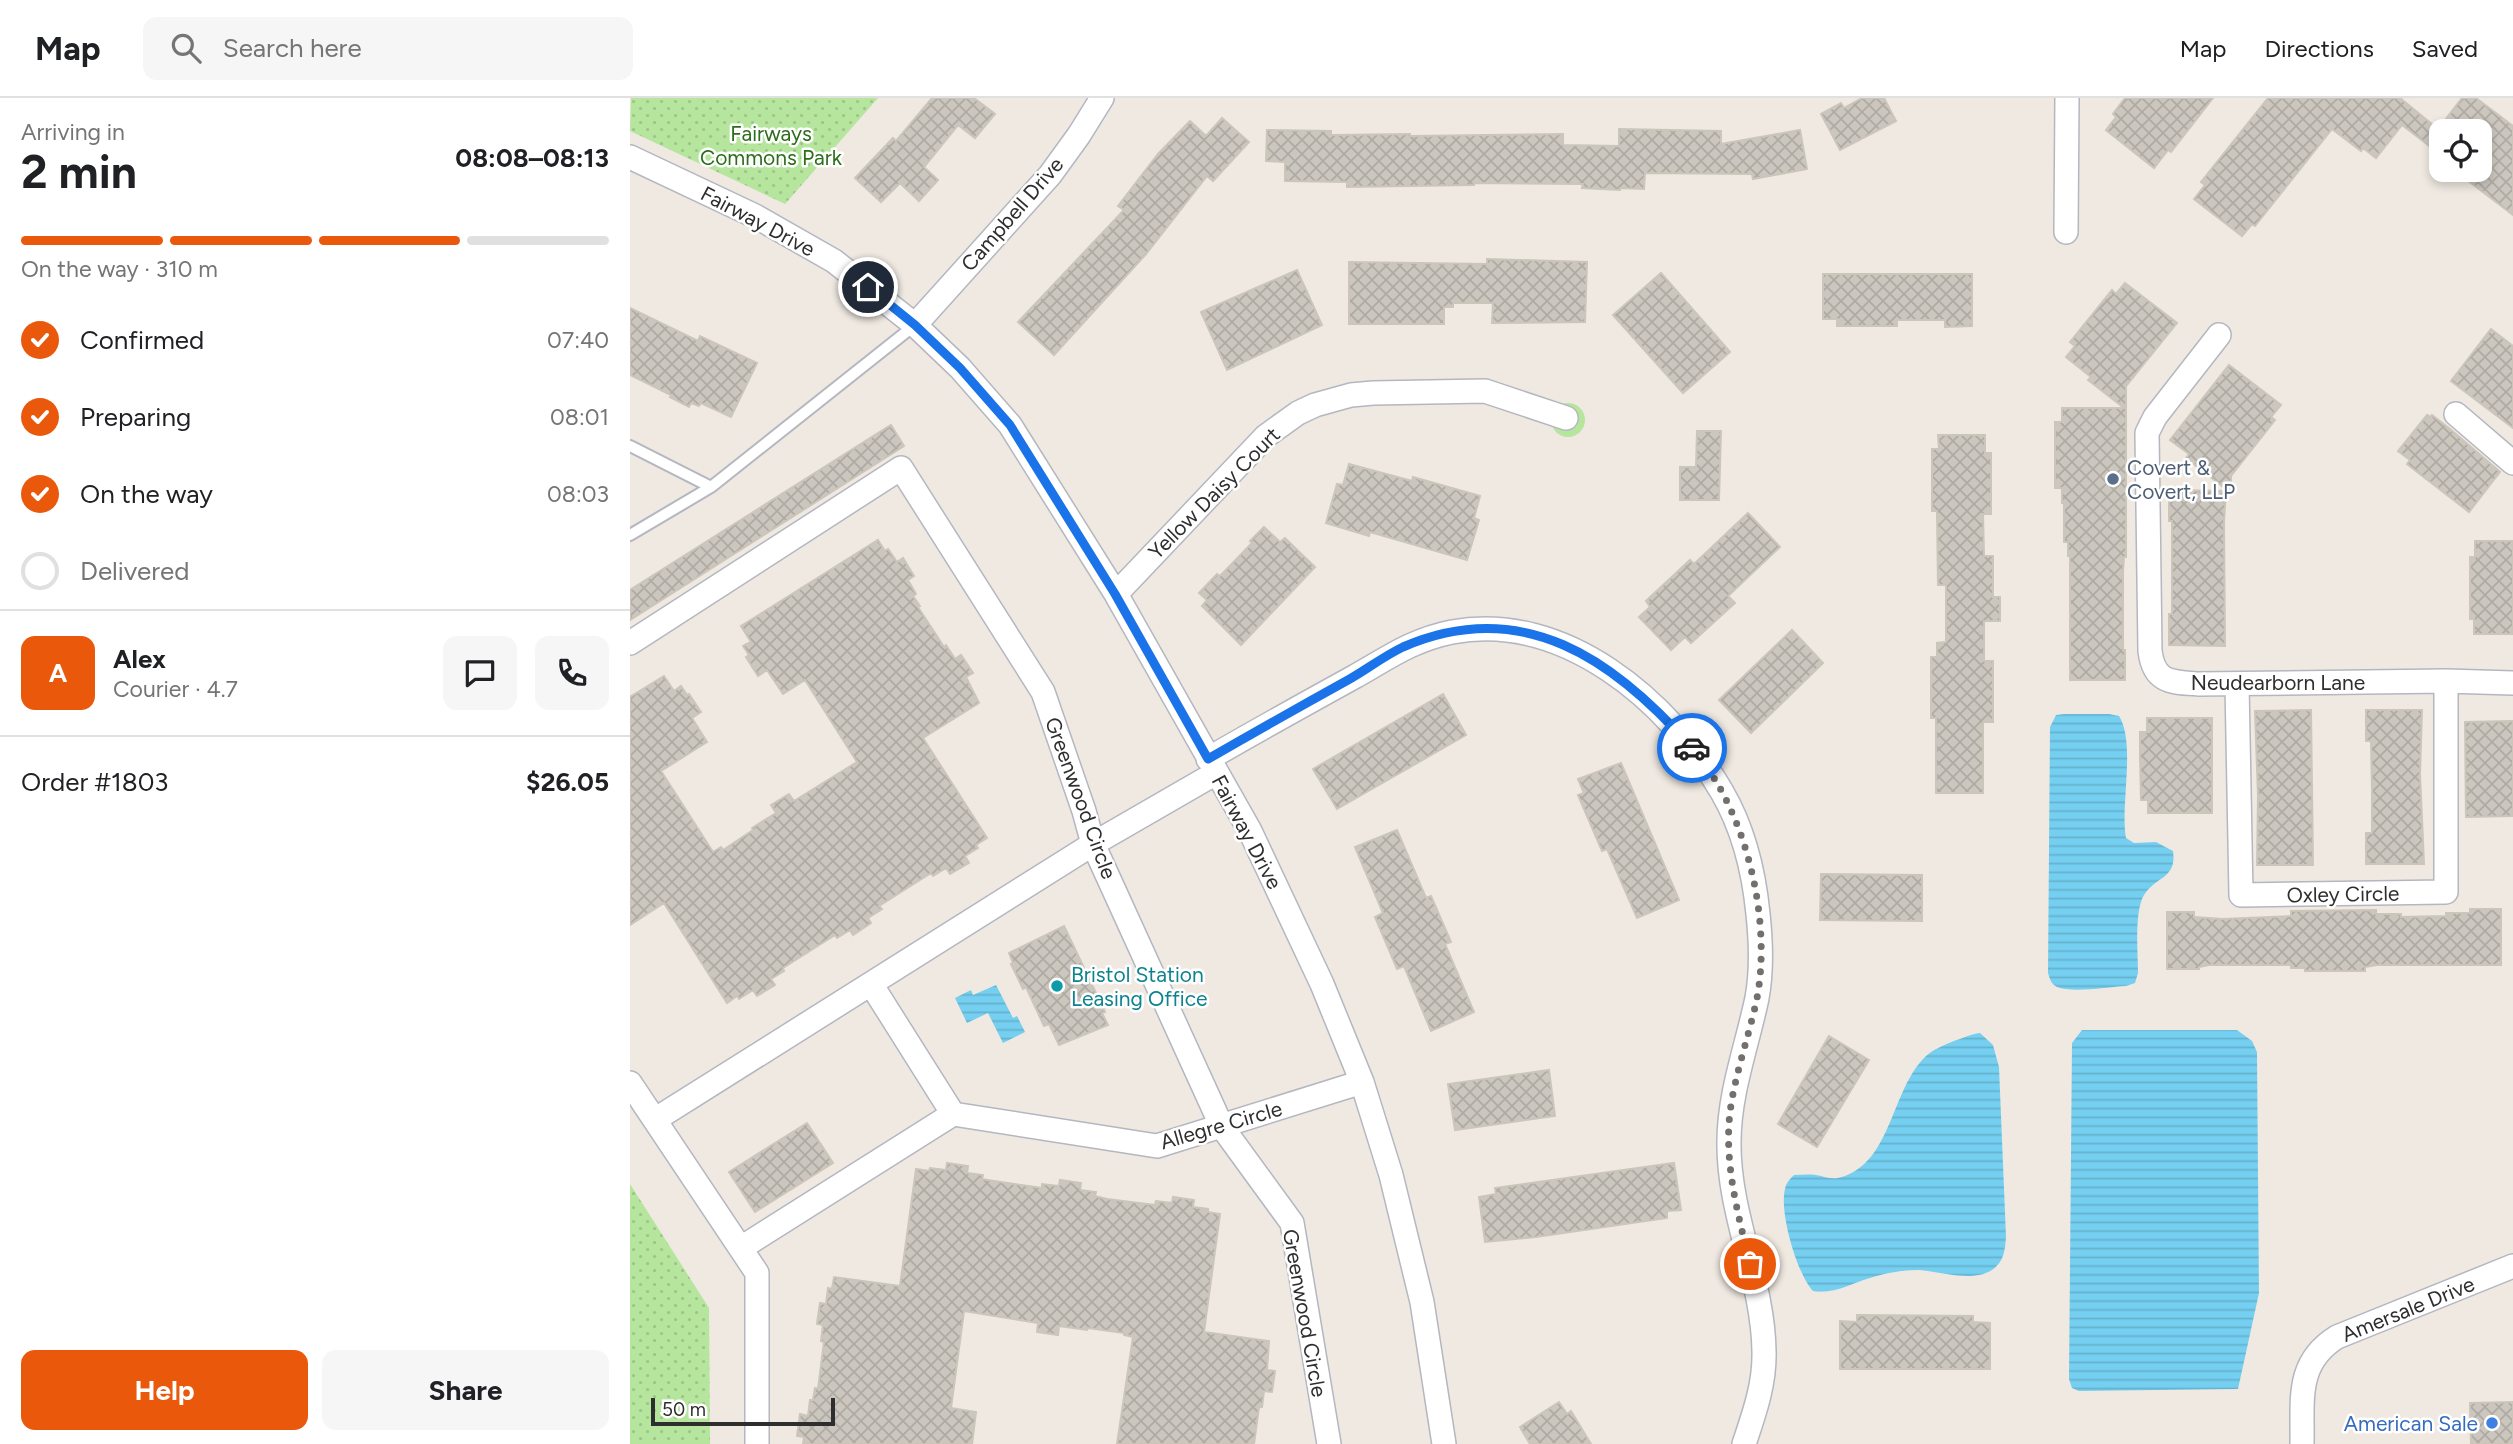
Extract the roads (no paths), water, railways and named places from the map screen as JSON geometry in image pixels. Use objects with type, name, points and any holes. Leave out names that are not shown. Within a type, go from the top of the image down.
[{"type":"street","name":"Campbell Drive","points":[[915,325],[1050,175],[1101,98]]},
{"type":"street","points":[[2066,232],[2067,98]]},
{"type":"street","name":"Fairway Drive","points":[[630,157],[755,216],[834,261],[915,325],[960,368],[1010,425],[1115,594],[1250,831],[1322,984],[1362,1082],[1391,1175],[1422,1301],[1444,1444]]},
{"type":"street","name":"Neudearborn Lane","points":[[2219,335],[2155,417],[2147,433],[2150,651],[2152,665],[2157,673],[2168,681],[2237,684],[2446,681],[2513,683]]},
{"type":"street","name":"Yellow Daisy Court","points":[[1115,594],[1266,436],[1298,413],[1315,405],[1351,395],[1373,393],[1485,391],[1566,418]]},
{"type":"street","points":[[2456,414],[2513,463]]},
{"type":"street","name":"Greenwood Circle","points":[[630,643],[901,468],[1043,692],[1093,844],[1222,1127],[1292,1223],[1329,1444]]},
{"type":"street","points":[[656,1119],[1403,648],[1451,632],[1485,628],[1515,630],[1543,636],[1599,664],[1643,696],[1696,752],[1723,793],[1737,823],[1751,870],[1759,922],[1759,979],[1730,1111],[1729,1146],[1733,1190],[1762,1316],[1764,1353],[1761,1389],[1744,1444]]},
{"type":"street","name":"Oxley Circle","points":[[2237,684],[2241,895],[2254,895],[2446,892],[2446,681]]},
{"type":"street","points":[[741,1248],[953,1114],[871,984]]},
{"type":"street","name":"Allegre Circle","points":[[953,1114],[1157,1146],[1362,1082]]},
{"type":"street","points":[[630,1083],[757,1273],[757,1444]]},
{"type":"street","name":"Amersale Drive","points":[[2302,1444],[2303,1383],[2309,1364],[2323,1346],[2337,1337],[2513,1266]]},
{"type":"lane","points":[[630,535],[711,486],[915,325]]},
{"type":"lane","points":[[630,446],[711,486]]},
{"type":"water","points":[[2056,715],[2119,716],[2124,728],[2127,758],[2126,838],[2134,843],[2156,842],[2173,851],[2169,872],[2149,889],[2141,902],[2137,933],[2138,973],[2135,983],[2126,986],[2064,989],[2053,984],[2048,973],[2050,727]]},
{"type":"water","points":[[996,985],[1013,1018],[1017,1016],[1025,1032],[1003,1043],[988,1013],[967,1023],[955,998],[971,990],[973,995]]},
{"type":"water","points":[[2082,1030],[2237,1030],[2252,1041],[2257,1052],[2259,1293],[2238,1389],[2079,1391],[2072,1388],[2069,1379],[2072,1043]]},
{"type":"water","points":[[1980,1033],[1993,1045],[1999,1067],[2006,1237],[1999,1263],[1992,1270],[1975,1276],[1918,1270],[1894,1272],[1835,1290],[1813,1291],[1801,1271],[1787,1227],[1784,1199],[1787,1183],[1794,1175],[1835,1178],[1859,1169],[1881,1141],[1914,1070],[1926,1056],[1947,1044]]},
{"type":"place","name":"Covert & Covert, LLP","points":[[2113,479]]},
{"type":"place","name":"Bristol Station Leasing Office","points":[[1057,986]]},
{"type":"place","name":"American Sale","points":[[2492,1423]]},
{"type":"park label","name":"Fairways Commons Park","points":[[771,145]]}]
